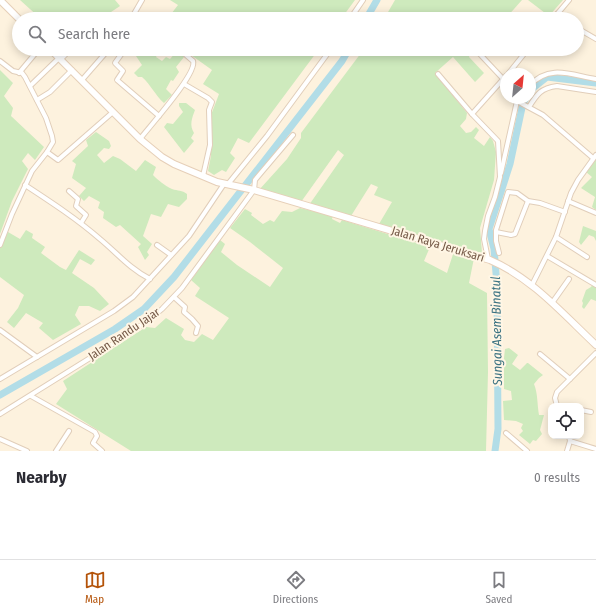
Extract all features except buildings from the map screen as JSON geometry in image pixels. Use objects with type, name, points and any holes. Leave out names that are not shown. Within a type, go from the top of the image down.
[{"type":"street","points":[[0,0],[12,12]]},
{"type":"street","points":[[135,12],[142,0]]},
{"type":"street","points":[[355,12],[363,0]]},
{"type":"street","points":[[559,12],[569,0]]},
{"type":"street","points":[[584,32],[596,39]]},
{"type":"street","points":[[19,73],[33,56]]},
{"type":"street","points":[[30,86],[62,56]]},
{"type":"street","points":[[82,80],[103,56]]},
{"type":"street","points":[[120,56],[115,63],[123,71],[117,81],[159,116]]},
{"type":"street","points":[[140,139],[184,84],[194,66],[194,62],[187,56]]},
{"type":"street","points":[[0,379],[114,311],[133,297],[189,236],[227,184],[267,136],[326,56]]},
{"type":"street","points":[[482,56],[500,72]]},
{"type":"street","points":[[514,68],[523,56]]},
{"type":"street","name":"Jalan Raya Jeruksari","points":[[60,58],[140,139],[162,157],[174,164],[227,184],[253,190],[489,259],[532,285],[596,345]]},
{"type":"street","points":[[0,61],[13,72],[24,75],[37,100],[52,136],[53,142],[32,171],[10,217],[0,245]]},
{"type":"street","points":[[37,100],[50,92],[72,70]]},
{"type":"street","points":[[536,80],[543,75],[556,72],[596,79]]},
{"type":"street","points":[[438,74],[472,114],[498,141],[500,176]]},
{"type":"street","points":[[184,84],[208,98],[212,102],[209,110],[210,145],[204,176]]},
{"type":"street","points":[[472,114],[500,84]]},
{"type":"street","points":[[529,107],[537,94],[551,87],[557,86],[596,92]]},
{"type":"street","points":[[489,259],[484,239],[485,231],[488,216],[495,197],[517,104]]},
{"type":"street","points":[[524,104],[543,115],[595,156],[578,180],[568,201],[556,237],[532,285]]},
{"type":"street","points":[[47,152],[58,160],[113,112]]},
{"type":"street","name":"Jalan Randu Jajar","points":[[0,414],[31,396],[150,319],[175,299],[253,190],[255,180],[293,135]]},
{"type":"street","points":[[25,185],[81,223],[100,238],[127,264],[150,280]]},
{"type":"street","points":[[69,190],[78,199],[76,206],[86,215],[81,223]]},
{"type":"street","points":[[499,253],[496,241],[496,232],[508,192],[517,194],[528,201],[540,203],[565,212]]},
{"type":"street","points":[[496,232],[511,235],[515,234],[528,201]]},
{"type":"street","points":[[568,201],[596,213]]},
{"type":"street","points":[[556,237],[587,257]]},
{"type":"street","points":[[157,245],[171,255]]},
{"type":"street","points":[[547,256],[596,285]]},
{"type":"street","points":[[552,303],[569,279]]},
{"type":"street","points":[[175,299],[185,307],[184,312],[198,326],[196,333]]},
{"type":"street","points":[[0,330],[37,357]]},
{"type":"street","points":[[540,354],[570,379]]},
{"type":"street","points":[[556,403],[555,396],[560,388],[596,354]]},
{"type":"street","points":[[31,396],[95,432],[97,436],[93,443],[102,451]]},
{"type":"street","points":[[584,411],[591,412]]},
{"type":"street","points":[[56,451],[69,431]]},
{"type":"street","points":[[506,433],[527,451]]},
{"type":"street","points":[[0,439],[27,451]]},
{"type":"street","points":[[567,451],[570,439]]},
{"type":"street","points":[[572,439],[596,449]]},
{"type":"green space","points":[[20,0],[115,0],[120,6],[111,12],[33,12]]},
{"type":"green space","points":[[170,0],[355,0],[346,12],[173,12],[178,5]]},
{"type":"green space","points":[[395,0],[522,0],[511,12],[388,12]]},
{"type":"green space","points":[[528,0],[563,0],[552,12],[544,12]]},
{"type":"green space","points":[[136,56],[156,56],[162,61],[166,57],[170,59],[173,56],[184,57],[176,67],[179,72],[173,81],[171,80],[166,89],[172,95],[164,103],[142,77],[138,77],[134,73],[142,65]]},
{"type":"green space","points":[[192,56],[314,56],[249,143],[238,138],[230,153],[235,158],[226,172],[222,170],[214,175],[208,171],[211,156],[211,115],[219,94],[203,84],[212,70]]},
{"type":"green space","points":[[359,56],[469,56],[484,73],[475,82],[453,57],[435,73],[467,113],[466,119],[460,126],[466,133],[471,132],[476,127],[479,130],[474,138],[484,146],[490,137],[493,141],[496,152],[494,180],[480,228],[482,253],[477,254],[379,224],[392,202],[374,195],[378,187],[371,184],[351,216],[309,205],[344,155],[338,150],[301,202],[259,190],[287,159],[301,138],[301,133]]},
{"type":"green space","points":[[0,70],[13,83],[4,96],[13,108],[11,116],[44,147],[35,160],[28,153],[22,161],[28,169],[12,201],[0,234]]},
{"type":"green space","points":[[179,103],[186,103],[195,110],[191,124],[194,133],[191,138],[194,141],[184,153],[164,127],[167,123],[173,124],[183,112],[179,106]]},
{"type":"green space","points":[[96,132],[109,141],[111,146],[109,149],[104,148],[97,155],[104,163],[113,156],[120,159],[136,171],[145,160],[156,167],[153,175],[159,181],[172,189],[182,191],[187,194],[187,199],[179,207],[168,204],[161,217],[151,214],[143,236],[152,244],[147,252],[149,255],[145,260],[138,247],[141,244],[120,225],[116,227],[103,218],[104,212],[98,208],[100,202],[89,196],[84,201],[79,196],[86,188],[72,178],[76,164],[72,161],[88,146],[86,140]]},
{"type":"green space","points":[[596,158],[596,210],[592,207],[595,197],[581,188],[592,177],[586,172]]},
{"type":"green space","points":[[300,208],[333,216],[332,219],[340,223],[342,220],[430,247],[424,261],[447,273],[454,251],[474,258],[469,283],[487,293],[488,372],[486,451],[131,451],[56,404],[67,389],[63,381],[146,327],[155,328],[166,318],[184,329],[181,335],[185,340],[194,342],[202,334],[213,340],[229,318],[195,296],[200,288],[191,280],[220,240],[225,244],[221,252],[237,265],[270,287],[283,268],[230,228],[245,209],[252,213],[251,215],[263,224],[270,220],[274,222],[282,211],[292,212]]},
{"type":"green space","points":[[583,226],[596,231],[596,241],[594,237],[589,235],[581,245],[579,242]]},
{"type":"green space","points":[[26,230],[33,234],[32,238],[45,247],[41,253],[66,270],[79,250],[95,260],[91,265],[80,259],[72,273],[94,288],[109,304],[100,311],[89,306],[79,306],[75,315],[81,324],[53,340],[39,328],[43,323],[26,313],[14,328],[7,322],[18,308],[24,295],[0,277],[0,247],[8,232],[20,239]]},
{"type":"green space","points":[[593,284],[596,286],[596,301],[591,299],[584,309],[582,307],[582,301],[586,290]]},
{"type":"green space","points":[[509,348],[518,355],[512,364],[520,370],[528,363],[543,375],[534,384],[537,395],[539,415],[544,415],[540,430],[542,434],[536,441],[533,440],[530,444],[519,435],[523,431],[521,428],[523,424],[516,421],[504,420],[503,401],[512,400],[511,391],[504,389],[505,349]]},
{"type":"waterway","points":[[370,12],[377,0]]},
{"type":"waterway","points":[[0,395],[115,329],[144,309],[174,277],[345,56]]},
{"type":"waterway","name":"Sungai Asem Binatul","points":[[536,86],[547,77],[596,83]]},
{"type":"waterway","name":"Sungai Asem Binatul","points":[[495,451],[498,429],[497,285],[494,249],[489,229],[510,164],[523,104]]}]
